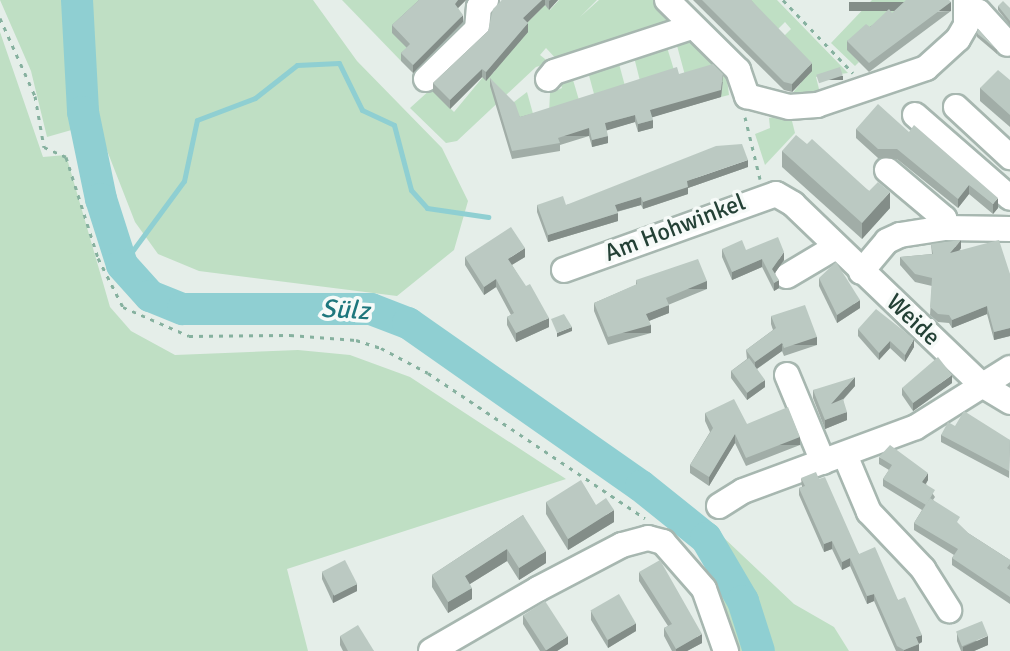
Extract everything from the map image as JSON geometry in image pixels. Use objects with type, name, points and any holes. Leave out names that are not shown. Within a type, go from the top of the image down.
[{"type":"street","points":[[426,79],[477,29],[479,7],[486,0]]},
{"type":"street","points":[[667,0],[738,70],[747,96],[789,107],[817,105],[926,68],[958,39],[967,4],[979,12],[1008,44]]},
{"type":"street","points":[[548,79],[692,27]]},
{"type":"street","points":[[956,107],[1010,157]]},
{"type":"street","points":[[915,115],[1010,198]]},
{"type":"street","points":[[887,170],[944,218],[945,228]]},
{"type":"street","name":"Am Hohwinkel","points":[[564,270],[764,194],[776,194],[793,204],[826,241]]},
{"type":"street","points":[[861,272],[887,241],[945,228],[1010,229]]},
{"type":"street","points":[[787,276],[826,241]]},
{"type":"street","name":"Weide","points":[[826,241],[982,385],[1010,402]]},
{"type":"street","points":[[719,506],[743,491],[916,427],[1010,368]]},
{"type":"street","points":[[787,375],[869,512],[923,569],[949,610]]},
{"type":"street","points":[[431,651],[622,545],[656,540],[704,589],[726,651]]},
{"type":"path","points":[[783,0],[857,77],[863,90]]},
{"type":"path","points":[[0,18],[35,96],[44,147],[66,157],[109,287],[136,317],[189,336],[290,335],[356,340],[381,348],[428,373],[647,519],[657,528],[656,540]]},
{"type":"path","points":[[747,96],[744,128],[764,194]]},
{"type":"green space","points":[[0,0],[313,0],[357,61],[442,148],[468,201],[454,250],[397,296],[199,271],[158,254],[135,222],[99,130],[75,129],[47,137],[31,71]]},
{"type":"green space","points":[[342,0],[445,0],[401,61]]},
{"type":"green space","points":[[559,0],[597,0],[580,17],[599,0],[656,0],[672,17],[671,23],[559,62],[546,48],[540,55],[550,63],[536,67],[457,141],[446,143],[410,108],[431,89],[454,112],[483,77],[486,80],[495,71],[493,67],[523,27],[545,5],[550,10]]},
{"type":"green space","points":[[752,0],[777,0],[848,73],[816,77],[820,93],[790,96],[801,83],[775,45],[791,29],[785,22],[775,32],[741,11]]},
{"type":"green space","points":[[872,0],[915,0],[848,50],[859,62],[855,66],[831,43]]},
{"type":"green space","points":[[0,32],[43,157],[66,155],[110,307],[131,331],[175,355],[298,350],[350,355],[410,377],[566,479],[287,569],[308,651],[0,651]]},
{"type":"green space","points":[[691,38],[726,71],[729,95],[721,97],[718,89],[689,90],[676,42]]},
{"type":"green space","points":[[666,44],[674,70],[641,85],[633,53]]},
{"type":"green space","points":[[618,60],[627,93],[596,101],[587,68]]},
{"type":"green space","points":[[571,73],[581,107],[549,113],[550,93],[562,88],[558,77]]},
{"type":"green space","points":[[527,92],[535,121],[520,125],[510,105]]},
{"type":"green space","points":[[790,113],[795,133],[765,165],[755,134],[770,128],[769,118]]},
{"type":"green space","points":[[723,537],[794,604],[834,627],[849,651],[770,651],[758,603],[720,549]]},
{"type":"green space","points":[[713,567],[730,605],[743,651],[733,651],[709,579]]},
{"type":"building","points":[[419,0],[458,0],[455,4],[463,15],[413,65],[401,53],[410,44],[392,25]]},
{"type":"building","points":[[502,0],[542,0],[523,18],[528,23],[486,72],[482,69],[450,100],[433,83],[488,31],[493,9]]},
{"type":"building","points":[[702,0],[751,0],[812,63],[792,84],[784,82]]},
{"type":"building","points":[[906,0],[951,2],[869,63],[847,41],[866,24],[870,27],[889,9],[892,13]]},
{"type":"building","points":[[1003,1],[1010,8],[1010,21],[998,6]]},
{"type":"building","points":[[978,29],[997,50],[977,33]]},
{"type":"building","points":[[713,64],[723,74],[721,90],[650,110],[653,120],[638,124],[635,115],[605,123],[608,136],[592,140],[589,128],[558,138],[560,143],[512,151],[490,78],[515,103],[520,117],[677,67],[679,74]]},
{"type":"building","points":[[840,67],[843,76],[819,83],[816,75]]},
{"type":"building","points":[[998,70],[1010,80],[1010,115],[980,88]]},
{"type":"building","points":[[878,104],[909,132],[914,125],[998,198],[993,204],[969,185],[958,199],[897,149],[878,149],[856,129]]},
{"type":"building","points":[[796,135],[807,144],[812,139],[869,191],[878,182],[890,192],[862,223],[782,151]]},
{"type":"building","points":[[742,144],[748,160],[687,181],[688,187],[643,202],[641,197],[615,205],[618,213],[548,235],[537,205],[563,196],[566,205],[716,146]]},
{"type":"building","points":[[511,227],[525,248],[508,259],[526,286],[530,284],[549,318],[516,333],[507,317],[514,313],[496,279],[484,287],[465,257]]},
{"type":"building","points":[[778,237],[784,252],[772,269],[779,280],[774,283],[762,259],[732,272],[722,249],[742,240],[746,250]]},
{"type":"building","points":[[961,240],[950,253],[999,240],[1010,274],[1010,328],[994,332],[987,306],[952,320],[949,315],[938,314],[930,307],[932,278],[915,274],[900,257],[933,254],[931,244]]},
{"type":"building","points":[[698,259],[707,281],[666,298],[669,305],[646,314],[651,325],[608,337],[594,303],[637,284],[636,280]]},
{"type":"building","points":[[836,262],[860,300],[837,315],[819,278]]},
{"type":"building","points":[[805,305],[817,337],[784,348],[782,343],[755,362],[746,350],[776,328],[771,316]]},
{"type":"building","points":[[876,309],[914,339],[905,355],[890,341],[879,353],[858,329]]},
{"type":"building","points":[[564,314],[572,327],[557,333],[551,319]]},
{"type":"building","points":[[938,357],[952,375],[913,403],[902,388]]},
{"type":"building","points":[[749,358],[765,380],[747,393],[731,371]]},
{"type":"building","points":[[855,377],[831,404],[843,399],[847,412],[825,420],[813,390]]},
{"type":"building","points":[[734,399],[747,424],[788,407],[800,437],[746,458],[735,434],[709,477],[690,465],[713,428],[705,413]]},
{"type":"building","points":[[964,411],[1010,440],[1009,471],[941,435],[948,422],[955,426]]},
{"type":"building","points":[[890,445],[928,473],[922,482],[935,490],[926,505],[883,479],[892,465],[879,457]]},
{"type":"building","points":[[816,472],[819,479],[825,477],[859,554],[875,547],[898,600],[905,597],[922,635],[916,637],[919,644],[904,650],[897,646],[874,594],[867,596],[850,558],[842,562],[832,541],[824,544],[799,488],[805,486],[801,478]]},
{"type":"building","points":[[581,480],[596,505],[606,498],[614,510],[568,539],[546,502]]},
{"type":"building","points":[[930,498],[960,517],[957,522],[968,533],[1010,560],[1007,568],[1010,570],[1010,597],[952,558],[958,549],[914,523]]},
{"type":"building","points":[[523,515],[546,551],[519,568],[507,549],[465,576],[472,588],[448,602],[432,575]]},
{"type":"building","points":[[345,560],[357,584],[334,596],[322,572]]},
{"type":"building","points":[[660,560],[702,634],[676,649],[664,628],[672,624],[639,572]]},
{"type":"building","points":[[619,594],[636,623],[607,640],[590,610]]},
{"type":"building","points":[[545,601],[568,636],[546,650],[523,615]]},
{"type":"building","points":[[982,621],[988,636],[962,646],[956,631]]},
{"type":"building","points":[[358,625],[374,651],[348,651],[340,636]]},
{"type":"waterway","name":"Sülz","points":[[77,0],[83,112],[101,199],[122,265],[150,296],[183,309],[371,309],[408,323],[641,486],[706,538],[743,601],[759,651]]},
{"type":"waterway","points":[[122,265],[184,181],[197,120],[255,98],[297,65],[339,63],[362,110],[394,125],[411,190],[427,208],[488,217]]}]
